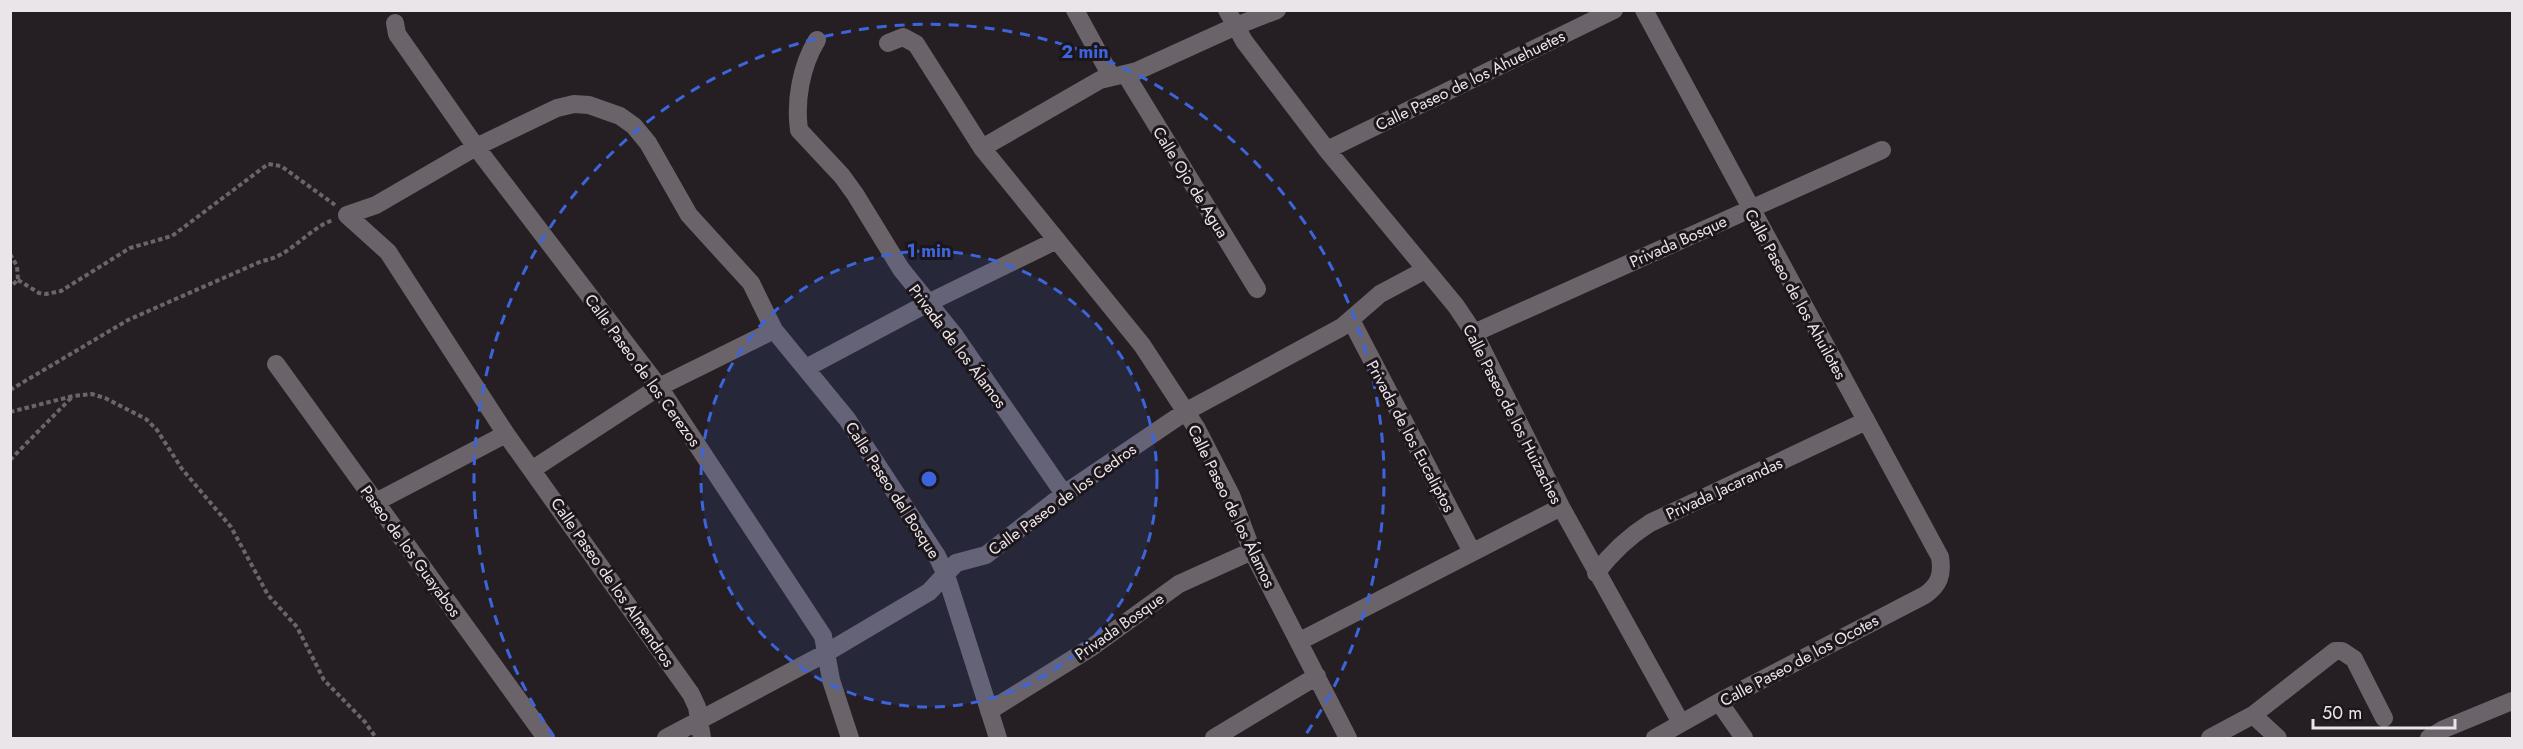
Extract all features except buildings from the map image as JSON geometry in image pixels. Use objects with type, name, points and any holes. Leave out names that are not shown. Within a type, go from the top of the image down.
[{"type":"street","name":"Calle Ojo de Agua","points":[[1075,10],[1257,289]]},
{"type":"street","points":[[982,148],[1100,80],[1118,76],[1232,18],[1277,10]]},
{"type":"street","name":"Calle Paseo de los Ahuehuetes","points":[[1327,150],[1614,10]]},
{"type":"street","name":"Calle Paseo de los Ahuilotes","points":[[1644,10],[1940,557],[1942,568],[1940,579]]},
{"type":"street","name":"Calle Paseo de los Huizaches","points":[[1232,18],[1244,41],[1327,150],[1456,306],[1474,333],[1596,573],[1681,723]]},
{"type":"street","name":"Calle Paseo de los Cerezos","points":[[394,23],[397,34],[476,147],[659,387],[819,630],[831,680],[850,738]]},
{"type":"street","name":"Calle Paseo de los Álamos","points":[[888,43],[903,37],[913,40],[982,148],[1142,345],[1205,443],[1231,495],[1252,551],[1300,641],[1347,738]]},
{"type":"street","name":"Privada de los Álamos","points":[[816,40],[804,67],[799,130],[842,176],[901,269],[955,336],[1065,494]]},
{"type":"street","name":"Calle Paseo del Bosque","points":[[347,215],[376,205],[476,147],[557,108],[574,104],[605,109],[634,126],[648,143],[689,215],[751,283],[774,330],[847,419],[936,556],[946,575],[998,738]]},
{"type":"street","name":"Privada Bosque","points":[[1474,333],[1882,150]]},
{"type":"street","name":"Calle Paseo de los Almendros","points":[[347,215],[388,252],[506,434],[691,694],[697,707],[701,730]]},
{"type":"street","points":[[806,368],[928,303],[1057,240]]},
{"type":"street","name":"Calle Paseo de los Cedros","points":[[666,738],[701,730],[929,592],[956,563],[986,555],[1065,494],[1185,412],[1342,327],[1380,294],[1425,270]]},
{"type":"street","name":"Privada de los Eucaliptos","points":[[1351,320],[1472,552]]},
{"type":"street","points":[[533,469],[659,387],[774,330]]},
{"type":"street","name":"Paseo de los Guayabos","points":[[276,364],[546,738]]},
{"type":"street","name":"Privada Jacarandas","points":[[1596,573],[1618,546],[1630,535],[1650,523],[1866,421]]},
{"type":"street","points":[[376,502],[506,434]]},
{"type":"street","points":[[1300,641],[1561,507]]},
{"type":"street","name":"Privada Bosque","points":[[989,711],[1092,647],[1179,584],[1252,551]]},
{"type":"street","name":"Calle Paseo de los Ocotes","points":[[1655,738],[1719,702],[1925,595],[1940,579]]},
{"type":"street","points":[[2210,738],[2253,715],[2329,655],[2342,651],[2354,659],[2384,718]]},
{"type":"street","points":[[1214,738],[1317,676]]},
{"type":"street","points":[[2429,738],[2444,729],[2512,701]]},
{"type":"street","points":[[1719,702],[1744,738]]},
{"type":"street","points":[[2253,715],[2278,738]]},
{"type":"path","points":[[10,390],[128,320],[262,261],[282,255],[316,229],[347,215],[281,166],[268,164],[172,236],[130,248],[61,291],[39,293],[18,280]]},
{"type":"path","points":[[10,254],[17,266],[18,280]]},
{"type":"path","points":[[10,287],[18,280]]},
{"type":"path","points":[[10,412],[73,396],[92,394],[105,398],[146,419],[157,430],[182,469],[231,527],[268,595],[297,627],[324,680],[365,722],[376,738]]},
{"type":"path","points":[[10,460],[73,396]]}]
